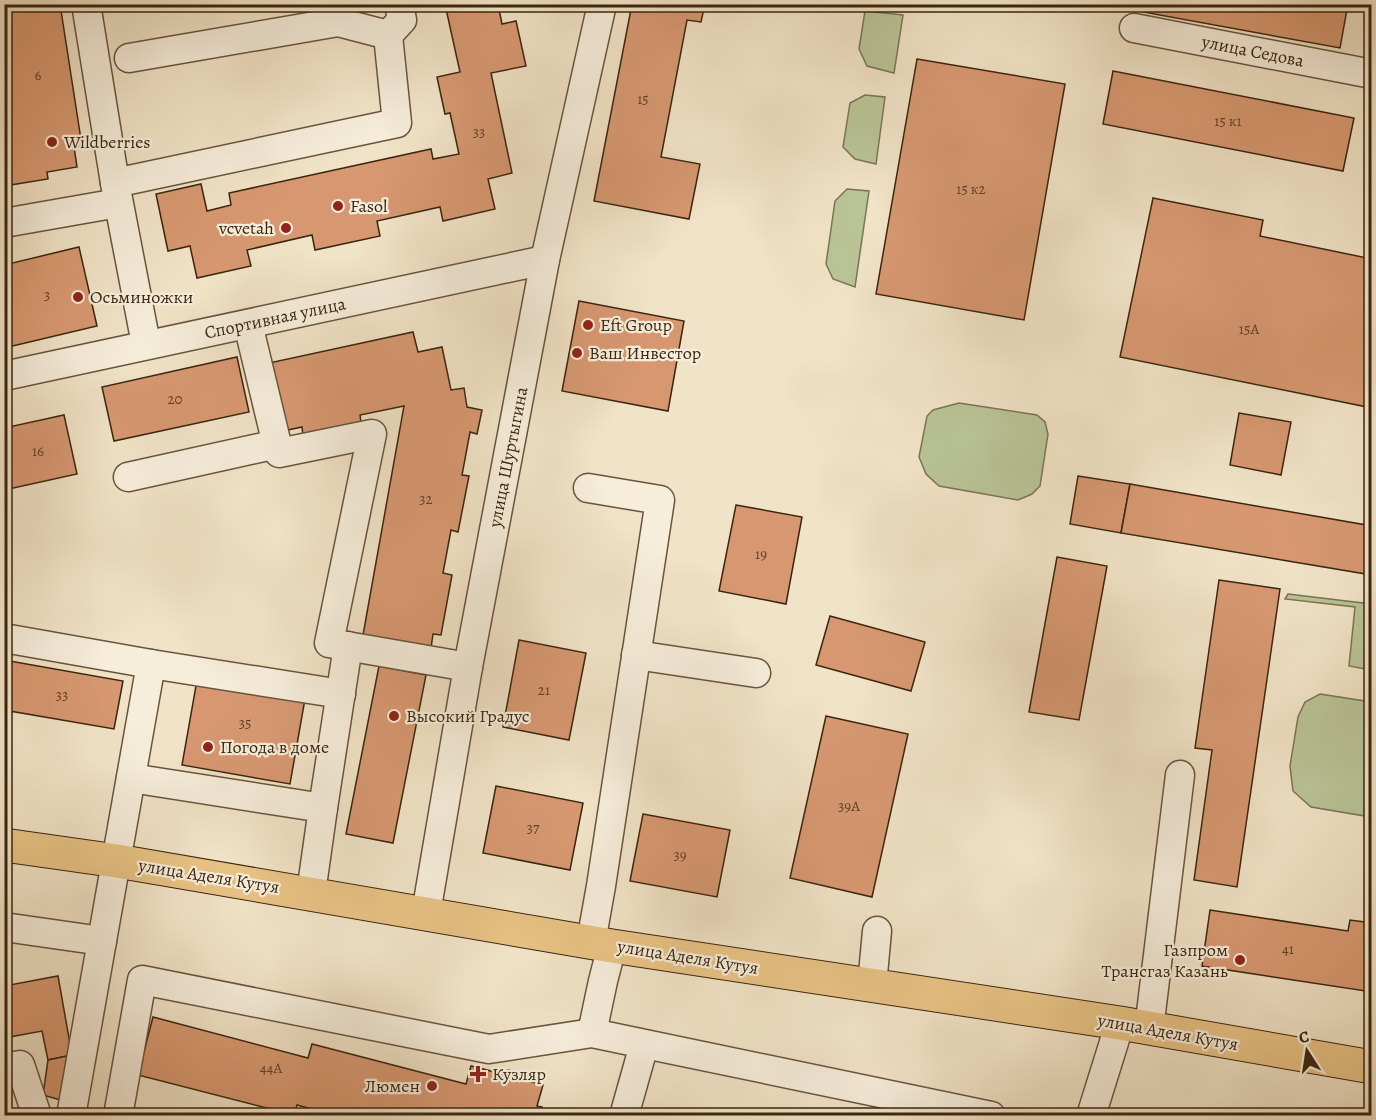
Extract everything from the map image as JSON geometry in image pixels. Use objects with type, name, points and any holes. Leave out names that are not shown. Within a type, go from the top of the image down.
[{"type":"main road","name":"улица Аделя Кутуя","points":[[4,845],[311,893],[602,944],[1135,1026],[1371,1067]]},
{"type":"street","points":[[86,4],[117,193],[146,344]]},
{"type":"street","points":[[4,223],[397,123],[388,35],[402,20],[399,4]]},
{"type":"street","name":"улица Шуртыгина","points":[[426,913],[468,667],[545,260],[602,4]]},
{"type":"street","points":[[129,58],[338,22],[388,35]]},
{"type":"street","name":"улица Седова","points":[[1134,28],[1371,74]]},
{"type":"street","name":"Спортивная улица","points":[[4,376],[545,260]]},
{"type":"street","points":[[248,324],[279,453],[372,434],[329,643],[468,667]]},
{"type":"street","points":[[128,477],[277,444]]},
{"type":"street","points":[[588,488],[660,500],[601,886],[602,944],[592,1033]]},
{"type":"street","points":[[4,638],[341,694]]},
{"type":"street","points":[[311,893],[348,646]]},
{"type":"street","points":[[636,655],[756,674]]},
{"type":"street","points":[[71,1116],[151,664]]},
{"type":"street","points":[[1091,1116],[1135,1026],[1180,775]]},
{"type":"street","points":[[131,778],[322,808]]},
{"type":"street","points":[[4,927],[102,941]]},
{"type":"street","points":[[872,985],[877,931]]},
{"type":"street","points":[[118,1116],[142,980],[489,1049],[592,1033],[991,1116]]},
{"type":"street","points":[[624,1116],[644,1045]]},
{"type":"street","points":[[4,1068],[20,1065],[37,1116]]},
{"type":"green space","points":[[865,11],[903,15],[894,73],[867,66],[859,49]]},
{"type":"green space","points":[[865,95],[885,97],[876,164],[855,159],[843,147],[850,103]]},
{"type":"green space","points":[[847,189],[869,191],[855,287],[833,279],[826,264],[835,201]]},
{"type":"green space","points":[[959,403],[1037,415],[1045,422],[1048,434],[1040,486],[1032,494],[1018,500],[939,486],[926,474],[919,457],[927,416],[933,410]]},
{"type":"green space","points":[[1288,594],[1371,604],[1371,670],[1349,666],[1355,607],[1285,599]]},
{"type":"green space","points":[[1320,694],[1371,702],[1371,817],[1311,807],[1293,791],[1290,766],[1298,717],[1305,702]]},
{"type":"building","points":[[4,4],[60,4],[82,146],[74,147],[77,167],[47,172],[48,179],[4,186]]},
{"type":"building","points":[[448,4],[498,4],[502,24],[516,21],[526,66],[491,73],[512,173],[488,179],[495,209],[443,221],[440,207],[377,221],[380,236],[315,250],[312,235],[247,250],[251,266],[197,278],[190,246],[168,251],[156,194],[201,184],[207,211],[231,205],[229,193],[431,149],[433,159],[459,154],[450,113],[445,114],[437,77],[460,72],[446,9],[449,8]]},
{"type":"building","points":[[632,4],[705,4],[701,22],[687,20],[661,157],[700,164],[689,219],[594,201]]},
{"type":"building","points":[[1144,4],[1348,4],[1340,48],[1143,12]]},
{"type":"building","points":[[917,59],[1065,84],[1024,320],[876,294]]},
{"type":"building","points":[[1113,71],[1354,118],[1343,171],[1103,124]]},
{"type":"building","points":[[1153,198],[1263,220],[1260,236],[1372,259],[1372,408],[1120,357]]},
{"type":"building","points":[[79,247],[97,326],[4,348],[4,265]]},
{"type":"building","points":[[579,301],[684,321],[668,411],[562,391]]},
{"type":"building","points":[[413,332],[418,352],[442,347],[451,390],[464,388],[467,407],[482,410],[477,434],[470,432],[462,475],[469,476],[458,532],[451,530],[443,573],[452,575],[441,635],[433,634],[431,648],[363,635],[404,406],[360,415],[361,423],[303,436],[302,427],[283,431],[269,363]]},
{"type":"building","points":[[237,357],[249,412],[114,441],[102,387]]},
{"type":"building","points":[[1239,413],[1291,422],[1281,475],[1230,465]]},
{"type":"building","points":[[64,415],[77,474],[4,490],[4,428]]},
{"type":"building","points":[[1078,476],[1130,484],[1121,533],[1070,524]]},
{"type":"building","points":[[1130,484],[1372,526],[1372,575],[1121,533]]},
{"type":"building","points":[[736,505],[802,517],[786,604],[719,591]]},
{"type":"building","points":[[1057,557],[1107,566],[1079,720],[1029,712]]},
{"type":"building","points":[[1219,580],[1280,589],[1237,887],[1194,880],[1212,750],[1195,748]]},
{"type":"building","points":[[830,616],[925,642],[911,691],[816,665]]},
{"type":"building","points":[[519,640],[586,653],[569,740],[503,727]]},
{"type":"building","points":[[4,660],[123,681],[114,729],[4,710]]},
{"type":"building","points":[[379,666],[426,675],[393,843],[346,834]]},
{"type":"building","points":[[197,680],[305,699],[290,784],[182,765]]},
{"type":"building","points":[[826,716],[908,734],[872,897],[790,878]]},
{"type":"building","points":[[496,786],[583,803],[570,870],[483,853]]},
{"type":"building","points":[[643,814],[730,830],[717,897],[630,881]]},
{"type":"building","points":[[1210,910],[1348,931],[1350,920],[1372,923],[1372,992],[1202,966]]},
{"type":"building","points":[[58,976],[72,1055],[48,1060],[42,1031],[4,1038],[4,986]]},
{"type":"building","points":[[153,1017],[308,1058],[312,1044],[466,1084],[471,1066],[507,1075],[508,1070],[534,1076],[532,1082],[543,1085],[537,1106],[542,1107],[540,1116],[337,1116],[297,1105],[294,1115],[138,1075]]},
{"type":"building","points":[[72,1055],[64,1101],[43,1095],[48,1060]]},
{"type":"place","name":"Wildberries","points":[[52,142]]},
{"type":"place","name":"Fasol","points":[[338,206]]},
{"type":"place","name":"vcvetah","points":[[286,228]]},
{"type":"place","name":"Осьминожки","points":[[78,297]]},
{"type":"place","name":"Eft Group","points":[[588,325]]},
{"type":"place","name":"Ваш Инвестор","points":[[577,353]]},
{"type":"place","name":"Высокий Градус","points":[[394,716]]},
{"type":"place","name":"Погода в доме","points":[[208,747]]},
{"type":"place","name":"Газпром Трансгаз Казань","points":[[1240,960]]},
{"type":"place","name":"Кузляр","points":[[478,1074]]},
{"type":"place","name":"Люмен","points":[[432,1086]]}]
